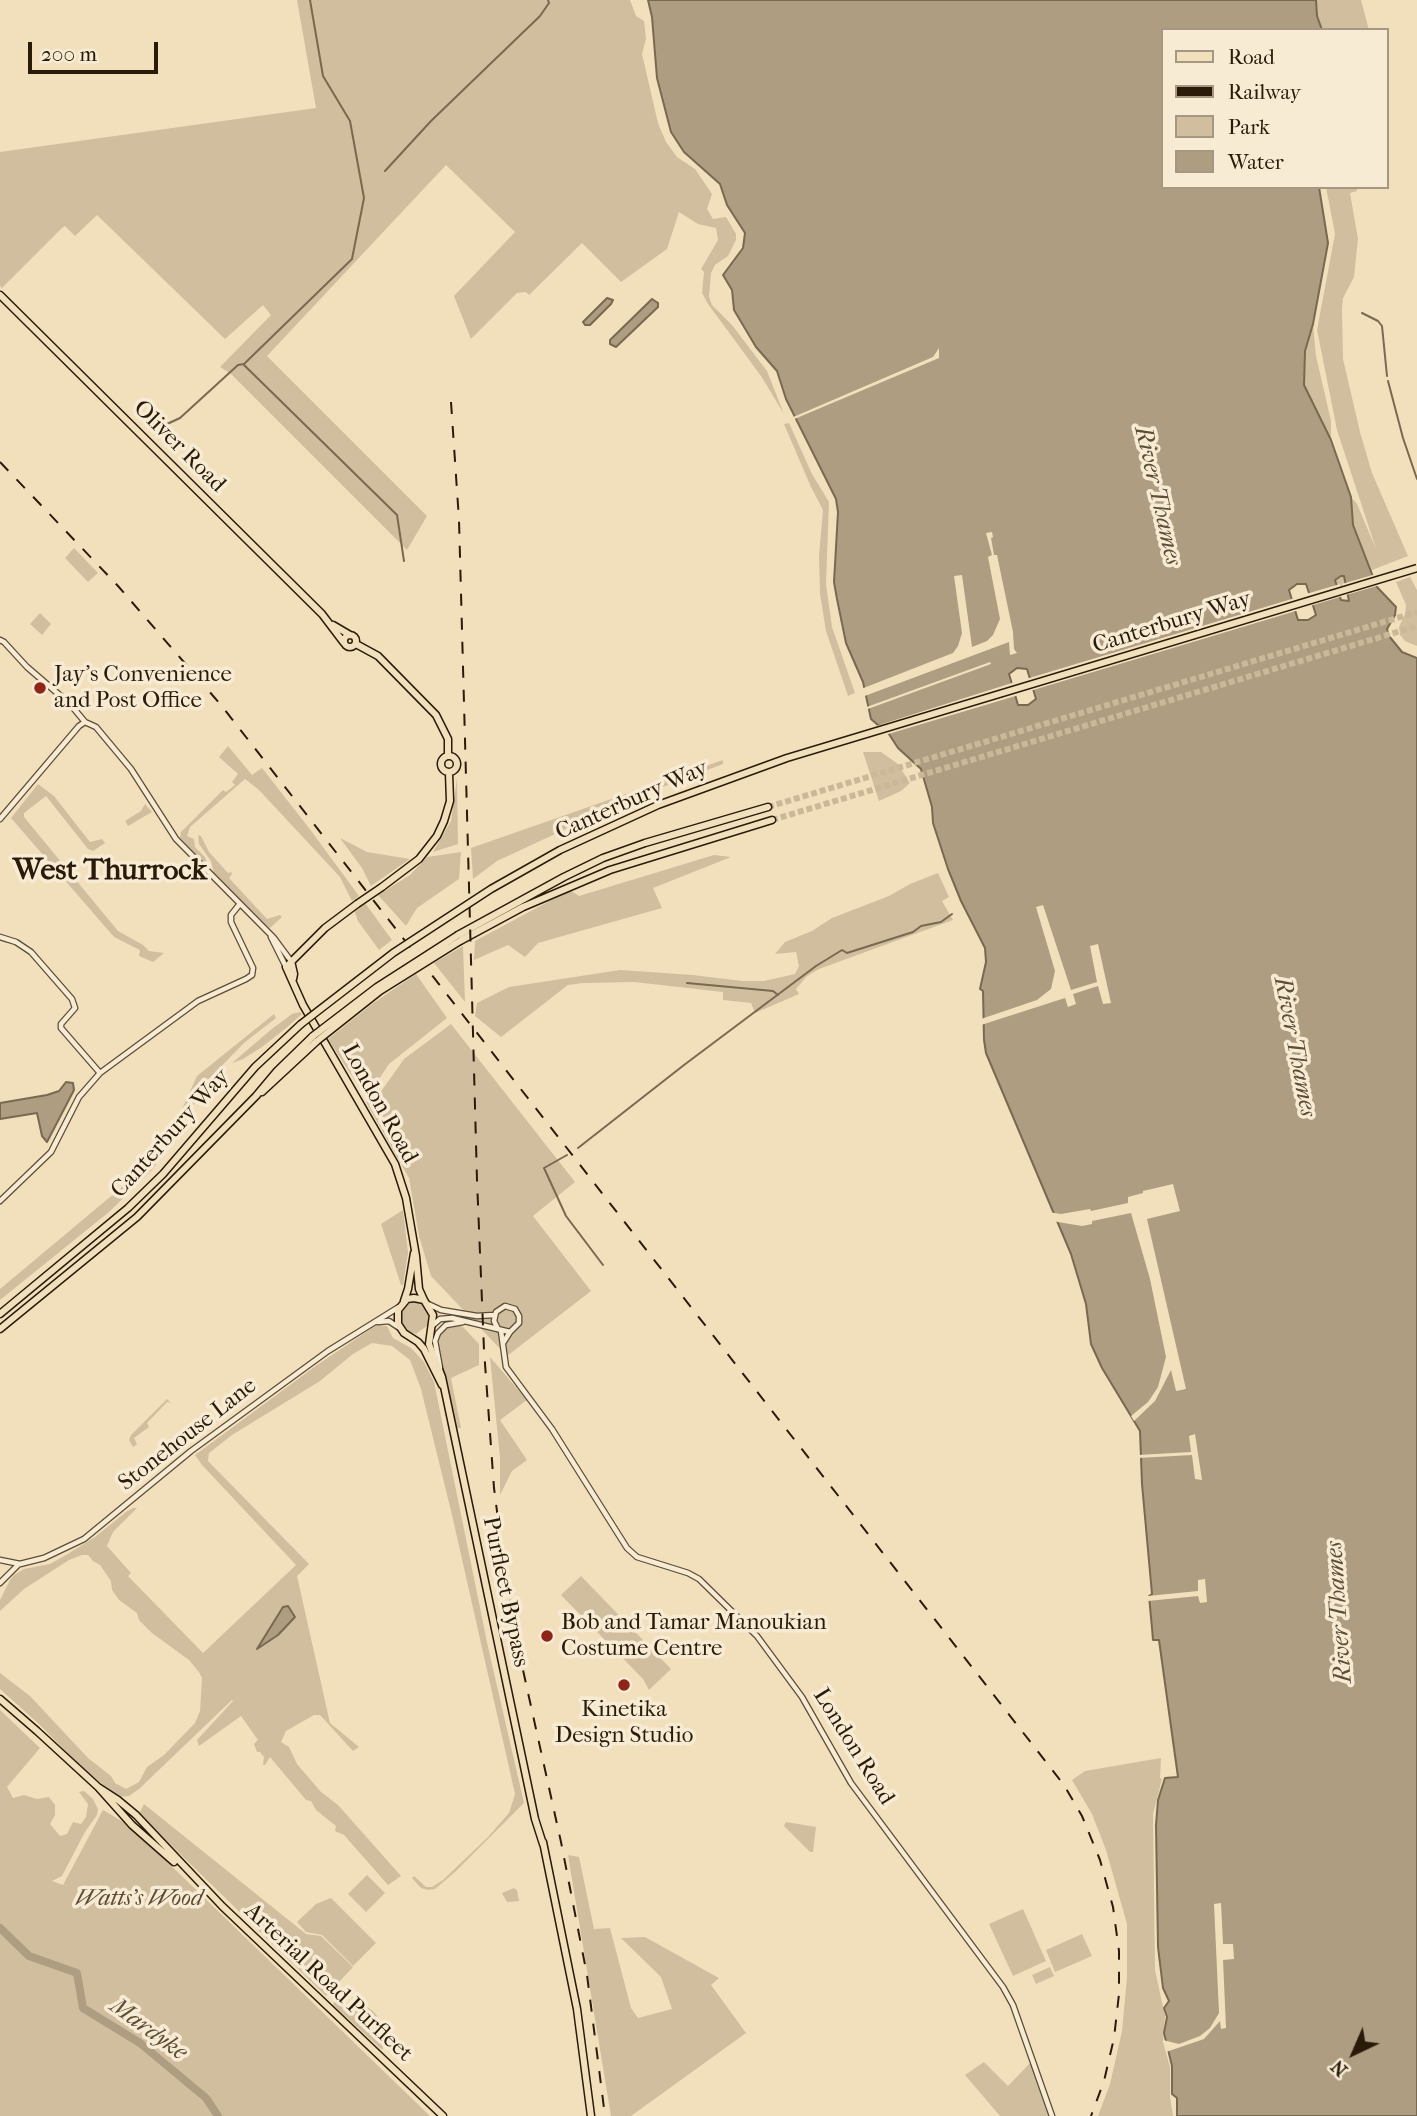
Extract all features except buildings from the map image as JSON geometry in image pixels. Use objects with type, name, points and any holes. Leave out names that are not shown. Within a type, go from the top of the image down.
[{"type":"main road","name":"Oliver Road","points":[[0,295],[333,625],[344,643]]},
{"type":"main road","name":"Canterbury Way","points":[[0,1314],[105,1230],[151,1186],[255,1067],[301,1024],[393,953],[491,889],[560,850],[658,805],[787,758],[1417,568]]},
{"type":"main road","name":"Oliver Road","points":[[333,625],[350,635]]},
{"type":"main road","points":[[350,635],[356,638],[356,644],[350,647],[344,643],[345,637],[350,635]]},
{"type":"main road","points":[[356,644],[378,656],[439,719],[448,739],[448,756]]},
{"type":"main road","points":[[448,756],[456,759],[457,765],[454,771],[449,773],[441,766],[442,759],[448,756]]},
{"type":"main road","points":[[288,964],[325,928],[419,859],[437,836],[444,821],[450,801],[449,773]]},
{"type":"main road","name":"Canterbury Way","points":[[0,1331],[137,1217],[315,1039],[399,978],[564,877],[603,858],[768,807]]},
{"type":"main road","name":"Canterbury Way","points":[[479,927],[610,870],[772,820]]},
{"type":"main road","name":"London Road","points":[[288,964],[303,1004],[395,1164],[406,1198],[419,1289],[426,1302]]},
{"type":"main road","name":"London Road","points":[[402,1304],[408,1289],[414,1253]]},
{"type":"main road","points":[[414,1298],[426,1302],[433,1315],[433,1327],[422,1338],[410,1338],[401,1331],[397,1317],[402,1304],[414,1298]]},
{"type":"main road","name":"Purfleet Bypass","points":[[433,1327],[429,1344],[439,1370],[577,2009],[591,2116]]},
{"type":"main road","name":"Purfleet Bypass","points":[[410,1338],[424,1349],[442,1385]]},
{"type":"main road","name":"Arterial Road Purfleet","points":[[0,1699],[98,1787],[132,1825],[190,1874],[443,2116]]},
{"type":"street","name":"London Road","points":[[0,640],[70,704],[85,722],[96,727],[131,769],[176,839],[274,938],[288,964]]},
{"type":"street","points":[[0,819],[85,722]]},
{"type":"street","points":[[0,1200],[51,1152],[79,1097],[100,1073],[198,1001],[252,975],[253,968],[231,922],[239,905]]},
{"type":"street","points":[[0,937],[16,942],[31,952],[72,999],[75,1008],[61,1024],[61,1028],[100,1073]]},
{"type":"street","points":[[426,1302],[441,1310],[477,1316],[494,1315]]},
{"type":"street","name":"Stonehouse Lane","points":[[1,1561],[20,1564],[44,1558],[84,1539],[191,1451],[328,1351],[402,1304]]},
{"type":"street","points":[[500,1330],[494,1321],[494,1315],[501,1307],[515,1309],[519,1321],[503,1344]]},
{"type":"street","points":[[433,1327],[438,1320],[446,1318],[510,1332]]},
{"type":"street","points":[[374,1324],[391,1322],[401,1331]]},
{"type":"street","points":[[439,1370],[435,1341],[438,1333],[451,1323],[471,1323]]},
{"type":"street","name":"London Road","points":[[500,1330],[502,1356],[506,1367],[552,1429],[626,1548],[637,1557],[699,1579],[757,1636],[802,1697],[851,1783],[1003,1987],[1013,2005],[1052,2116]]},
{"type":"street","name":"Stonehouse Lane","points":[[1,1561],[7,1567],[7,1575]]},
{"type":"street","name":"Stonehouse Lane","points":[[0,1583],[20,1564]]},
{"type":"green space","points":[[297,0],[630,0],[636,16],[644,21],[646,39],[642,54],[658,123],[666,142],[677,157],[695,169],[712,194],[707,209],[713,219],[726,217],[736,234],[728,256],[715,265],[711,273],[709,297],[712,305],[732,325],[767,371],[784,414],[761,376],[702,293],[704,272],[701,269],[718,240],[716,228],[698,224],[679,212],[667,249],[621,282],[582,243],[529,295],[526,292],[517,293],[471,339],[454,296],[515,232],[446,165],[267,356],[427,516],[407,550],[231,374],[220,367],[271,315],[263,305],[225,339],[97,215],[75,236],[65,226],[62,228],[2,288],[0,286],[0,152],[316,108]]},
{"type":"green space","points":[[1316,0],[1361,0],[1368,28],[1321,28]]},
{"type":"green space","points":[[1319,189],[1328,243],[1313,324],[1316,356],[1331,421],[1331,440],[1351,497],[1357,504],[1376,549],[1337,430],[1317,330],[1335,234],[1326,189],[1357,189],[1350,193],[1358,239],[1354,277],[1343,298],[1343,359],[1372,473],[1408,556],[1372,570],[1373,578],[1337,589],[1291,417]]},
{"type":"green space","points":[[789,423],[812,474],[829,502],[826,584],[832,627],[855,693],[848,696],[826,631],[820,594],[819,556],[823,510],[784,424]]},
{"type":"green space","points":[[74,548],[98,573],[88,582],[65,558]]},
{"type":"green space","points":[[1410,577],[1417,590],[1417,646],[1405,641],[1400,635],[1399,627],[1406,605],[1396,582]]},
{"type":"green space","points":[[40,613],[51,624],[42,635],[30,624]]},
{"type":"green space","points":[[228,746],[252,775],[262,768],[359,896],[352,901],[340,877],[259,790],[245,779],[190,827],[187,836],[194,839],[195,847],[205,857],[209,868],[180,838],[181,832],[223,790],[226,792],[235,785],[232,782],[238,774],[219,757]]},
{"type":"green space","points":[[863,752],[881,752],[898,764],[910,783],[901,791],[879,801]]},
{"type":"green space","points":[[723,760],[723,764],[594,813],[581,822],[497,861],[473,879],[471,848]]},
{"type":"green space","points":[[457,778],[458,844],[433,852],[451,821]]},
{"type":"green space","points":[[38,784],[54,796],[90,842],[102,839],[105,843],[93,851],[88,849],[46,796],[24,813],[24,817],[118,931],[149,951],[164,953],[153,962],[139,956],[140,950],[114,937],[11,818]]},
{"type":"green space","points":[[145,804],[152,812],[128,826],[125,821],[141,811]]},
{"type":"green space","points":[[198,835],[209,852],[228,873],[231,872],[229,878],[267,919],[280,915],[282,917],[270,928],[214,873],[211,861],[199,844]]},
{"type":"green space","points":[[340,838],[367,852],[410,859],[371,886],[362,868]]},
{"type":"green space","points":[[461,852],[459,879],[417,908],[406,926],[378,895],[410,875],[427,857]]},
{"type":"green space","points":[[714,855],[731,857],[653,888],[662,908],[538,943],[525,957],[508,945],[474,960],[475,941],[570,890],[579,896]]},
{"type":"green space","points":[[938,873],[949,897],[942,901],[953,920],[819,969],[807,976],[796,989],[799,994],[755,1013],[751,1003],[723,1000],[723,992],[634,982],[568,985],[501,1037],[475,1016],[477,1003],[509,987],[620,970],[742,981],[764,981],[795,974],[799,966],[796,952],[775,954],[785,942],[812,931],[832,918]]},
{"type":"green space","points":[[365,903],[392,940],[379,950],[358,921],[354,910]]},
{"type":"green space","points":[[463,946],[465,1002],[434,963]]},
{"type":"green space","points":[[416,974],[447,1018],[389,1064],[375,1085],[361,1090],[328,1039]]},
{"type":"green space","points":[[274,1014],[276,1018],[244,1043],[208,1080],[174,1140],[152,1170],[109,1212],[0,1300],[0,1289],[128,1182],[174,1127],[197,1076]]},
{"type":"green space","points":[[292,1014],[302,1014],[262,1047],[232,1063],[273,1028]]},
{"type":"green space","points":[[451,1024],[575,1182],[533,1216],[591,1291],[507,1356],[431,1276],[419,1236],[409,1178],[366,1102],[380,1093],[404,1059]]},
{"type":"green space","points":[[403,1210],[408,1253],[401,1285],[381,1224]]},
{"type":"green space","points":[[409,1300],[424,1304],[428,1313],[428,1325],[416,1334],[408,1331],[402,1323],[400,1311]]},
{"type":"green space","points":[[455,1324],[463,1327],[479,1344],[479,1365],[451,1378],[461,1428],[455,1428],[437,1344],[439,1332]]},
{"type":"green space","points":[[377,1325],[387,1326],[393,1338],[411,1348],[424,1362],[434,1382],[488,1647],[524,1803],[455,1872],[435,1889],[428,1890],[421,1888],[412,1878],[414,1876],[426,1887],[432,1887],[443,1880],[509,1813],[515,1794],[421,1389],[410,1360],[392,1346],[372,1343],[353,1354],[320,1381],[232,1435],[209,1453],[208,1461],[309,1564],[297,1576],[330,1723],[359,1747],[353,1751],[320,1715],[314,1715],[286,1731],[281,1742],[289,1747],[297,1764],[321,1792],[338,1805],[401,1876],[388,1885],[344,1835],[335,1831],[336,1826],[316,1810],[311,1801],[306,1800],[270,1757],[263,1765],[264,1757],[257,1752],[254,1744],[258,1740],[241,1716],[199,1746],[197,1740],[232,1700],[139,1789],[129,1796],[119,1797],[82,1768],[0,1689],[0,1673],[30,1696],[115,1783],[126,1789],[139,1782],[147,1767],[164,1755],[195,1723],[200,1711],[202,1678],[199,1672],[189,1660],[152,1633],[139,1620],[137,1613],[119,1600],[100,1565],[88,1555],[69,1560],[24,1589],[0,1611],[0,1600],[10,1580],[24,1569],[50,1564],[66,1555],[95,1537],[126,1512],[137,1508],[113,1532],[107,1546],[131,1573],[128,1576],[203,1653],[296,1565],[195,1455],[317,1365]]},
{"type":"green space","points":[[490,1357],[527,1400],[500,1420],[527,1460],[512,1471],[500,1495],[500,1458]]},
{"type":"green space","points":[[167,1399],[171,1403],[167,1402],[147,1423],[149,1427],[134,1438],[137,1444],[133,1447],[129,1440],[131,1435]]},
{"type":"green space","points":[[581,1576],[671,1669],[649,1690],[643,1679],[561,1595]]},
{"type":"green space","name":"Watts's Wood","points":[[0,1710],[40,1748],[7,1787],[13,1798],[24,1795],[37,1799],[49,1797],[55,1805],[55,1815],[50,1824],[60,1836],[67,1834],[73,1822],[81,1824],[86,1817],[88,1804],[79,1792],[84,1791],[93,1799],[98,1809],[62,1876],[52,1881],[63,1885],[103,1810],[130,1826],[430,2116],[0,2116]]},
{"type":"green space","points":[[1161,1758],[1162,1779],[1153,1814],[1155,1970],[1165,2016],[1163,2042],[1170,2067],[1173,2116],[1098,2116],[1110,2084],[1122,2031],[1127,1977],[1127,1924],[1106,1850],[1092,1814],[1072,1780],[1085,1771]]},
{"type":"green space","points":[[144,1804],[306,1934],[321,1936],[353,1967],[326,1996],[139,1814]]},
{"type":"green space","points":[[786,1822],[816,1827],[813,1852],[784,1826]]},
{"type":"green space","points":[[568,1855],[579,1857],[594,1929],[610,1928],[631,2008],[638,2018],[672,2009],[661,1977],[621,1938],[645,1937],[719,1978],[711,1985],[746,2033],[631,2116],[611,2116]]},
{"type":"green space","points":[[367,1875],[385,1893],[366,1912],[348,1894]]},
{"type":"green space","points":[[514,1888],[519,1901],[507,1902],[502,1893]]},
{"type":"green space","points":[[331,1898],[376,1943],[353,1966],[322,1935],[306,1932],[297,1922],[316,1904]]},
{"type":"green space","points":[[1023,1909],[1046,1961],[1013,1976],[989,1924]]},
{"type":"green space","points":[[1082,1934],[1092,1956],[1055,1972],[1046,1950]]},
{"type":"green space","points":[[1050,1967],[1054,1976],[1036,1984],[1032,1975]]},
{"type":"green space","points":[[340,1999],[341,2003],[351,2004],[352,1999],[360,2002],[374,2012],[378,2017],[373,2020],[379,2033],[383,2031],[384,2035],[383,2049],[333,2005],[335,2000]]},
{"type":"green space","points":[[984,2062],[1008,2086],[1031,2062],[1049,2116],[1000,2116],[965,2075]]},
{"type":"water","name":"River Thames","points":[[648,0],[1316,0],[1321,28],[1162,28],[1162,189],[1319,189],[1328,243],[1313,324],[1305,351],[1304,385],[1331,440],[1351,497],[1353,525],[1377,587],[1396,607],[1395,615],[1387,629],[1389,636],[1402,652],[1417,658],[1417,2116],[1177,2116],[1177,2098],[1172,2094],[1172,2066],[1164,2033],[1167,2017],[1164,2008],[1169,2001],[1163,1988],[1158,1947],[1156,1825],[1158,1800],[1165,1778],[1178,1777],[1159,1640],[1153,1640],[1140,1431],[1102,1368],[1091,1344],[1086,1304],[1071,1254],[986,1053],[983,991],[980,989],[986,962],[985,948],[948,869],[933,823],[932,807],[921,769],[898,748],[883,725],[879,726],[871,719],[863,682],[846,643],[834,582],[838,512],[836,499],[786,399],[777,371],[756,347],[734,310],[732,290],[723,275],[743,248],[745,233],[727,205],[720,184],[684,152],[671,132],[657,78]],"holes":[[[1344,576],[1349,601],[1341,600],[1335,580]],[[1297,584],[1306,584],[1316,615],[1308,620],[1298,620],[1289,590]],[[1017,668],[1027,669],[1036,699],[1028,705],[1018,705],[1009,674]]]},
{"type":"water","points":[[607,298],[613,300],[611,304],[590,325],[585,325],[583,322]]},
{"type":"water","points":[[652,299],[658,303],[658,307],[616,347],[610,344],[610,340]]},
{"type":"water","points":[[66,1082],[73,1083],[74,1090],[47,1142],[42,1136],[37,1113],[0,1119],[0,1103],[47,1095],[59,1091]]},
{"type":"water","points":[[288,1606],[295,1617],[278,1635],[257,1649],[283,1607]]},
{"type":"pier","points":[[939,348],[939,358],[792,420],[791,418],[933,357]]},
{"type":"pier","points":[[992,532],[994,555],[997,555],[1014,649],[1017,653],[1010,655],[1009,642],[862,697],[861,689],[953,653],[962,633],[954,576],[962,575],[972,647],[987,641],[993,635],[1000,619],[988,557],[992,555],[986,533]]},
{"type":"pier","points":[[1376,574],[1380,585],[1346,595],[1342,584]]},
{"type":"pier","points":[[1340,584],[1343,596],[1310,606],[1306,594]]},
{"type":"pier","points":[[1295,598],[1299,610],[1030,691],[1026,679]]},
{"type":"pier","points":[[990,662],[991,664],[865,710],[864,708]]},
{"type":"pier","points":[[1015,682],[1019,695],[885,735],[882,729],[873,727]]},
{"type":"pier","points":[[1043,905],[1071,990],[1097,982],[1090,946],[1098,944],[1111,1003],[1103,1004],[1098,986],[1073,994],[1076,1004],[1068,1007],[1065,998],[981,1025],[981,1019],[1037,1000],[1051,989],[1055,971],[1036,907]]},
{"type":"pier","points":[[1173,1184],[1180,1211],[1147,1219],[1186,1389],[1176,1391],[1171,1370],[1155,1401],[1134,1421],[1131,1416],[1148,1402],[1158,1387],[1166,1357],[1150,1279],[1131,1213],[1092,1221],[1092,1224],[1082,1226],[1052,1221],[1048,1212],[1061,1214],[1091,1211],[1128,1203],[1128,1197]]},
{"type":"pier","points":[[1195,1434],[1202,1480],[1195,1479],[1192,1455],[1138,1458],[1138,1455],[1191,1452],[1189,1436]]},
{"type":"pier","points":[[1205,1579],[1207,1602],[1200,1603],[1198,1596],[1148,1601],[1148,1596],[1198,1591],[1198,1580]]},
{"type":"pier","points":[[1221,1903],[1223,1944],[1233,1944],[1234,1959],[1223,1960],[1226,2028],[1221,2029],[1220,2021],[1204,2039],[1166,2052],[1163,2040],[1179,2044],[1200,2036],[1210,2028],[1219,2013],[1214,1904]]},
{"type":"waterway","points":[[154,430],[180,418],[238,365],[244,364],[352,259],[364,198],[350,121],[323,76],[310,0]]},
{"type":"waterway","points":[[385,171],[431,121],[540,16],[549,3],[548,0]]},
{"type":"waterway","points":[[1362,313],[1382,326],[1387,376]]},
{"type":"waterway","points":[[244,365],[397,515],[404,561]]},
{"type":"waterway","points":[[1388,381],[1417,479]]},
{"type":"waterway","points":[[578,1148],[816,966],[842,950],[847,953],[913,932],[921,926],[941,922],[952,914]]},
{"type":"waterway","points":[[687,983],[773,991],[778,995]]},
{"type":"waterway","points":[[567,1155],[544,1168],[566,1216],[603,1265]]},
{"type":"waterway","name":"Mardyke","points":[[0,1928],[29,1956],[77,1973],[83,2008],[140,2043],[206,2098],[218,2116]]},
{"type":"tunnel","points":[[768,807],[1417,612]]},
{"type":"tunnel","points":[[772,820],[1417,626]]},
{"type":"railway","points":[[451,402],[459,520],[477,1180],[484,1350],[494,1488],[519,1652],[587,1975],[605,2116]]},
{"type":"railway","points":[[0,462],[118,586],[221,705],[1064,1785],[1082,1816],[1100,1860],[1113,1907],[1119,1951],[1119,1994],[1114,2038],[1104,2081],[1091,2116]]},
{"type":"place","name":"Jay's Convenience and Post Office","points":[[40,688]]},
{"type":"place","name":"Bob and Tamar Manoukian Costume Centre","points":[[547,1636]]},
{"type":"place","name":"Kinetika Design Studio","points":[[624,1685]]},
{"type":"district","name":"West Thurrock","points":[[110,872]]}]
